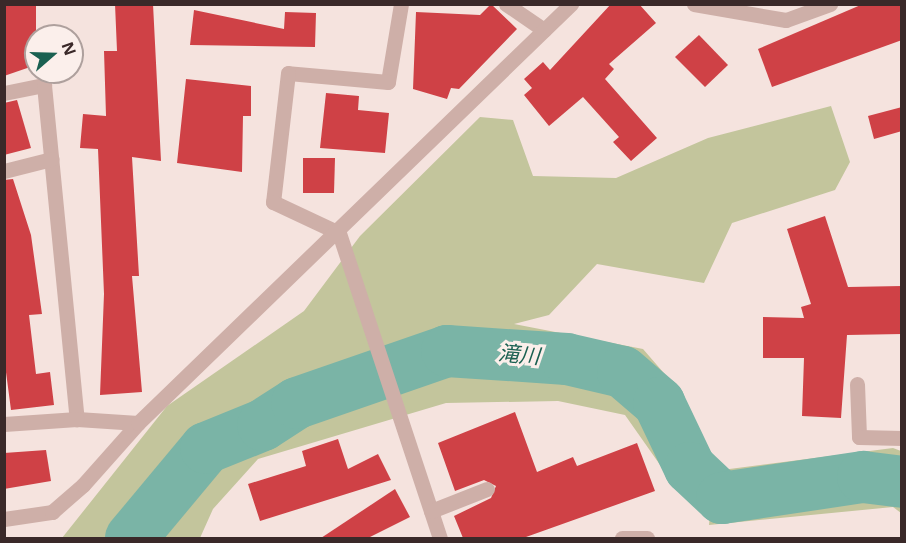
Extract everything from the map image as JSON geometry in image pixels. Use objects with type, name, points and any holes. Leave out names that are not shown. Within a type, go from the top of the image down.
[{"type":"street","points":[[401,4],[388,82],[288,73],[273,202],[339,233],[440,538]]},
{"type":"street","points":[[506,4],[544,30]]},
{"type":"street","points":[[4,519],[52,512],[138,423],[339,233],[571,4]]},
{"type":"street","points":[[694,4],[786,20],[830,4]]},
{"type":"street","points":[[4,93],[44,85],[77,419]]},
{"type":"street","points":[[4,171],[51,159]]},
{"type":"street","points":[[857,384],[859,437],[902,438]]},
{"type":"street","points":[[4,424],[77,419],[138,423]]},
{"type":"street","points":[[430,511],[487,489]]},
{"type":"street","points":[[622,538],[647,538]]},
{"type":"green space","points":[[831,106],[850,162],[835,190],[732,223],[704,283],[597,264],[549,315],[514,324],[643,349],[676,387],[688,433],[677,489],[625,415],[558,401],[446,403],[258,459],[213,509],[200,538],[62,538],[167,406],[304,311],[360,236],[480,117],[513,120],[533,176],[616,178],[708,138]]},
{"type":"green space","points":[[893,448],[901,451],[901,513],[893,507],[709,525],[714,471]]},
{"type":"building","points":[[4,4],[36,4],[36,24],[24,24],[24,69],[4,76]]},
{"type":"building","points":[[115,4],[153,4],[161,161],[132,157],[139,276],[132,276],[142,392],[100,395],[104,294],[98,149],[80,148],[83,114],[106,116],[104,51],[117,51]]},
{"type":"building","points":[[491,4],[517,29],[459,89],[451,88],[447,99],[413,89],[416,12],[480,15]]},
{"type":"building","points":[[611,4],[639,4],[656,23],[609,64],[614,69],[605,79],[657,138],[631,161],[613,142],[619,137],[583,97],[549,126],[524,95],[532,88],[524,79],[543,62],[550,70]]},
{"type":"building","points":[[863,4],[902,4],[902,40],[772,87],[758,49]]},
{"type":"building","points":[[194,10],[284,29],[285,12],[316,13],[315,47],[190,45]]},
{"type":"building","points":[[699,35],[728,65],[705,87],[675,57]]},
{"type":"building","points":[[186,79],[251,86],[251,116],[243,116],[242,172],[177,163]]},
{"type":"building","points":[[326,93],[359,96],[358,110],[389,113],[385,153],[320,148]]},
{"type":"building","points":[[17,100],[31,148],[4,155],[4,103]]},
{"type":"building","points":[[902,107],[902,131],[874,139],[868,116]]},
{"type":"building","points":[[303,158],[335,158],[334,193],[303,193]]},
{"type":"building","points":[[13,179],[31,235],[42,314],[29,315],[36,374],[50,372],[54,405],[11,410],[4,357],[4,180]]},
{"type":"building","points":[[825,216],[848,287],[902,286],[902,334],[847,335],[841,418],[802,416],[804,358],[763,358],[763,317],[804,318],[801,307],[811,304],[787,229]]},
{"type":"building","points":[[515,412],[537,472],[573,457],[577,466],[637,443],[655,491],[526,537],[463,538],[454,516],[491,498],[496,486],[484,480],[455,491],[438,443]]},
{"type":"building","points":[[338,439],[348,469],[378,454],[391,480],[260,521],[248,484],[306,466],[302,451]]},
{"type":"building","points":[[46,450],[51,481],[4,489],[4,453]]},
{"type":"building","points":[[395,489],[410,517],[368,538],[321,538]]},
{"type":"waterway","name":"滝川","points":[[131,538],[206,448],[263,425],[297,403],[447,351],[567,359],[623,372],[659,403],[690,468],[722,498],[863,477],[902,482]]}]
